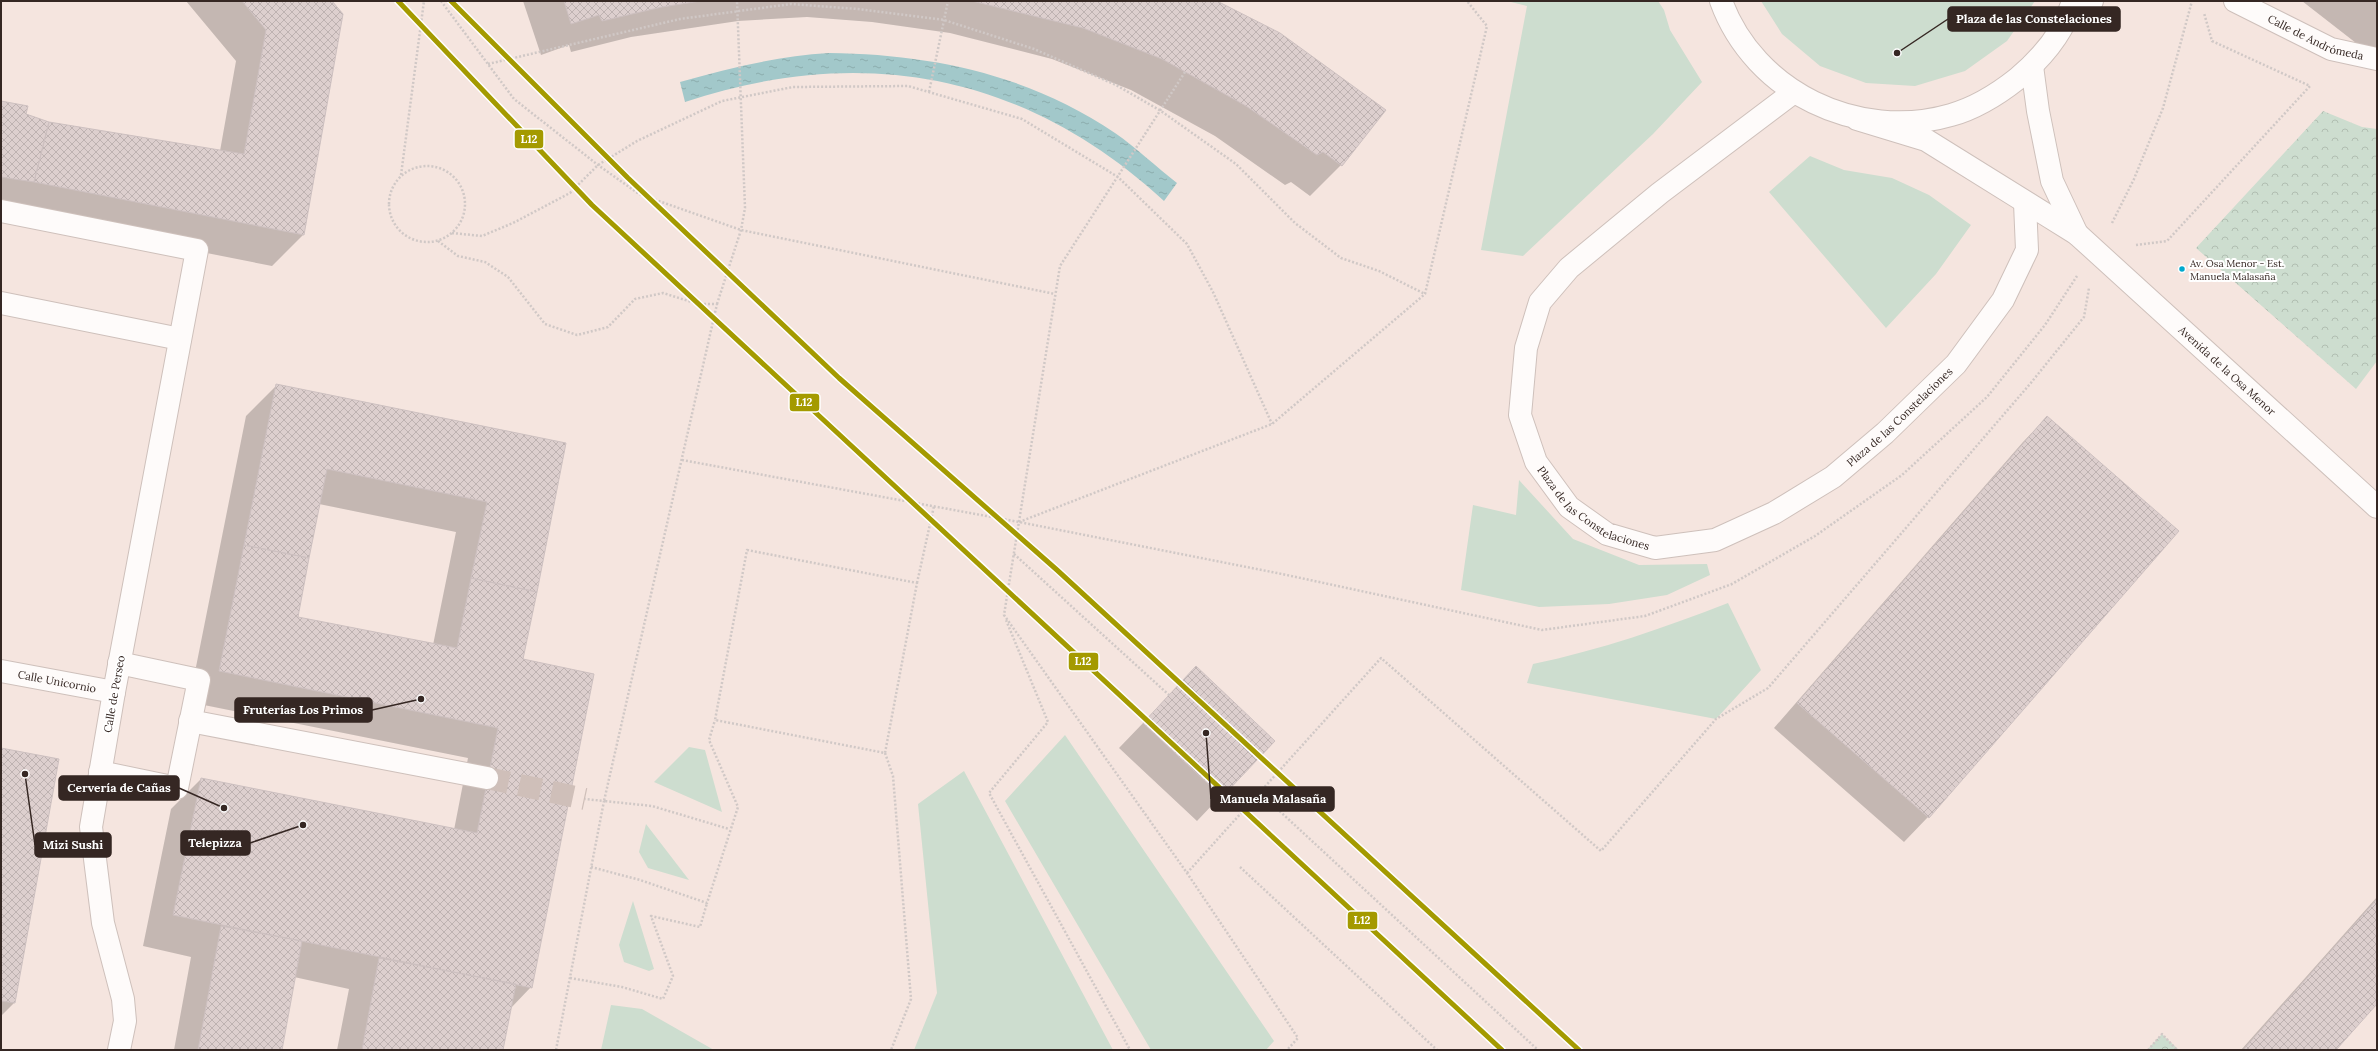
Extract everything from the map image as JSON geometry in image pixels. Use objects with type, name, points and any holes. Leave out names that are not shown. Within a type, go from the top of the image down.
[{"type":"street","points":[[1721,1],[1726,16],[1744,45],[1767,71],[1794,92],[1824,108],[1926,140],[2077,234]]},
{"type":"street","points":[[1857,119],[1905,123],[1952,115],[1995,96],[2032,66],[2054,39],[2072,5],[2092,1]]},
{"type":"street","name":"Calle de Andrómeda","points":[[2248,4],[2331,49],[2377,59]]},
{"type":"street","points":[[2032,66],[2038,111],[2052,181],[2077,234]]},
{"type":"street","name":"Plaza de las Constelaciones","points":[[1794,92],[1660,193],[1599,243],[1569,268],[1540,302],[1526,348],[1520,415],[1536,462],[1569,508],[1607,534],[1655,548],[1715,540],[1774,513],[1833,477],[1885,433],[1956,364],[2003,300],[2027,250],[2025,203]]},
{"type":"street","name":"Calle de Perseo","points":[[1,211],[197,250],[119,663],[91,827],[102,923],[123,999],[124,1021],[119,1050]]},
{"type":"street","name":"Avenida de la Osa Menor","points":[[2077,234],[2094,251],[2376,503]]},
{"type":"street","points":[[1,304],[180,339]]},
{"type":"street","points":[[100,772],[177,788],[199,680],[119,663]]},
{"type":"street","name":"Calle Unicornio","points":[[1,671],[114,692]]},
{"type":"street","points":[[190,721],[487,778]]},
{"type":"path","points":[[401,175],[424,1]]},
{"type":"path","points":[[441,1],[514,99],[598,165],[639,194],[741,230],[1055,294]]},
{"type":"path","points":[[556,1050],[604,800],[717,304],[741,230],[745,208],[736,1]]},
{"type":"path","points":[[929,92],[948,1]]},
{"type":"path","points":[[1019,522],[1272,424],[1425,294],[1486,26],[1468,1]]},
{"type":"path","points":[[488,64],[680,19],[791,4],[858,9],[944,20],[1034,48],[1116,85],[1161,111],[1236,164],[1294,223],[1340,258],[1380,271],[1425,294]]},
{"type":"path","points":[[1187,873],[1381,658],[1601,851],[1716,719],[1768,688],[2030,384],[2084,317],[2094,251],[2167,241],[2310,86],[2212,41],[2203,8]]},
{"type":"path","points":[[1130,1050],[989,792],[1048,722],[1004,615],[1060,266],[1185,72]]},
{"type":"path","points":[[452,233],[482,236],[513,223],[570,193],[598,165],[644,138],[722,101],[793,87],[908,86],[1022,119],[1118,177],[1187,244],[1212,292],[1272,424]]},
{"type":"path","points":[[434,166],[449,173],[461,185],[465,202],[463,219],[452,233],[438,241],[420,243],[404,236],[393,223],[388,206],[391,189],[401,175],[416,167],[434,166]]},
{"type":"path","points":[[438,241],[458,256],[485,262],[508,277],[545,324],[577,335],[608,327],[635,299],[663,293],[698,304],[717,304]]},
{"type":"path","points":[[682,460],[1019,522],[1282,574],[1542,630]]},
{"type":"path","points":[[891,1050],[911,999],[893,776],[884,753],[917,583],[934,506]]},
{"type":"path","points":[[570,978],[622,987],[663,999],[673,976],[651,916],[700,927],[729,829],[738,807],[709,740],[715,720],[748,550],[917,583]]},
{"type":"path","points":[[1014,554],[1170,694]]},
{"type":"path","points":[[1004,615],[1187,873],[1298,1038],[1287,1050]]},
{"type":"path","points":[[715,720],[884,753]]},
{"type":"path","points":[[1260,792],[1538,1050]]},
{"type":"path","points":[[585,799],[652,806],[729,829]]},
{"type":"path","points":[[591,867],[640,880],[707,904]]},
{"type":"path","points":[[1240,867],[1437,1050]]},
{"type":"path","points":[[2148,1050],[2162,1034],[2177,1050]]},
{"type":"green space","points":[[1507,1],[1658,1],[1664,10],[1670,30],[1702,82],[1653,134],[1523,256],[1481,250],[1527,6]]},
{"type":"green space","points":[[1761,1],[2035,1],[2007,41],[1965,71],[1915,86],[1866,83],[1820,66],[1782,34]]},
{"type":"green space","points":[[2323,111],[2362,127],[2377,129],[2377,361],[2356,389],[2196,248]]},
{"type":"green space","points":[[1810,156],[1844,170],[1892,178],[1929,195],[1971,225],[1936,274],[1886,328],[1769,192]]},
{"type":"green space","points":[[1519,480],[1573,539],[1639,565],[1707,564],[1710,575],[1667,595],[1609,604],[1539,607],[1461,590],[1473,505],[1516,515]]},
{"type":"green space","points":[[1728,603],[1761,670],[1716,719],[1527,683],[1533,664],[1632,638]]},
{"type":"green space","points":[[1065,735],[1274,1041],[1266,1050],[1151,1050],[1005,801]]},
{"type":"green space","points":[[689,747],[705,750],[722,812],[654,782]]},
{"type":"green space","points":[[964,771],[1113,1050],[914,1050],[937,993],[918,804]]},
{"type":"green space","points":[[646,824],[689,880],[648,868],[639,852]]},
{"type":"green space","points":[[633,901],[654,969],[649,971],[624,962],[619,945]]},
{"type":"green space","points":[[611,1005],[642,1009],[714,1050],[601,1050]]},
{"type":"green space","points":[[2162,1034],[2179,1050],[2147,1050]]},
{"type":"water","points":[[829,53],[867,54],[942,63],[1014,82],[1049,96],[1082,113],[1115,133],[1177,183],[1164,201],[1111,158],[1055,123],[998,98],[939,81],[878,74],[815,75],[751,84],[685,102],[680,82],[754,63]]},
{"type":"building","points":[[242,1],[332,1],[343,14],[304,235],[34,182],[49,122],[244,154],[266,30]]},
{"type":"building","points":[[564,1],[701,1],[662,7],[602,21],[599,15],[571,24]]},
{"type":"building","points":[[972,1],[1217,1],[1280,33],[1386,110],[1342,166],[1323,152],[1317,155],[1246,106],[1162,59],[1083,28]]},
{"type":"building","points":[[1,101],[28,106],[26,114],[49,122],[34,182],[1,177]]},
{"type":"building","points":[[276,384],[566,443],[537,592],[471,578],[487,502],[327,469],[309,558],[244,545]]},
{"type":"building","points":[[2047,416],[2179,531],[1929,818],[1797,703]]},
{"type":"building","points":[[244,545],[309,558],[298,617],[457,648],[471,578],[537,592],[523,659],[594,674],[532,988],[173,915],[201,778],[477,833],[498,728],[219,671]]},
{"type":"building","points":[[1196,666],[1275,741],[1222,797],[1143,723]]},
{"type":"building","points":[[1,748],[59,759],[15,1003],[1,1001]]},
{"type":"building","points":[[2377,899],[2377,1004],[2336,1050],[2243,1050]]},
{"type":"building","points":[[221,926],[302,941],[282,1050],[198,1050]]},
{"type":"building","points":[[379,958],[516,984],[503,1050],[362,1050]]},
{"type":"tunnel","points":[[487,778],[585,799]]},
{"type":"transit line","name":"L12","points":[[398,1],[592,205],[1502,1050]]},
{"type":"transit line","name":"L12","points":[[451,1],[628,178],[839,378],[1057,570],[1579,1050]]},
{"type":"place","name":"Plaza de las Constelaciones","points":[[1897,53]]},
{"type":"place","name":"Av. Osa Menor - Est. Manuela Malasaña","points":[[2182,269]]},
{"type":"place","name":"Fruterías Los Primos","points":[[421,699]]},
{"type":"place","name":"Manuela Malasaña","points":[[1206,733]]},
{"type":"place","name":"Mizi Sushi","points":[[25,774]]},
{"type":"place","name":"Cervería de Cañas","points":[[224,808]]},
{"type":"place","name":"Telepizza","points":[[303,825]]}]
